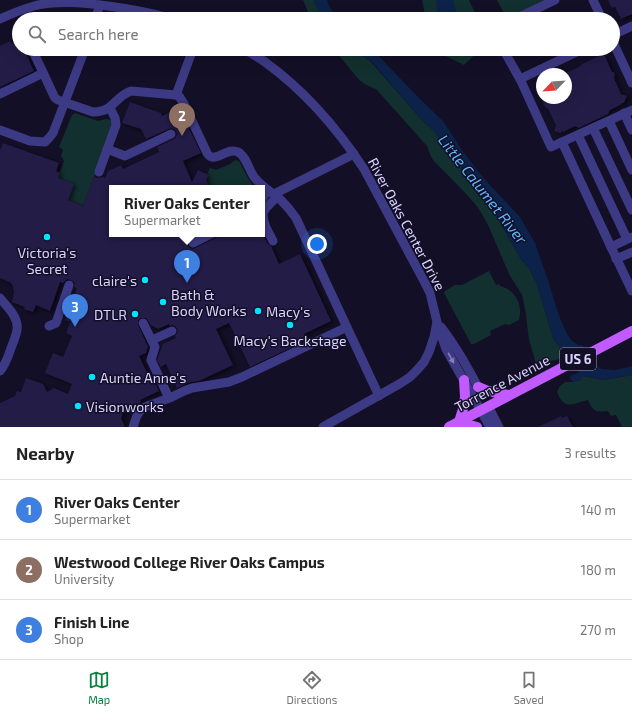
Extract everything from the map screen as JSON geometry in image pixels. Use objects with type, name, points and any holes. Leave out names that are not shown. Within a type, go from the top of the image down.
[{"type":"main road","name":"Torrence Avenue","points":[[449,427],[632,331]]},
{"type":"main road","points":[[464,380],[465,397],[459,422],[477,427]]},
{"type":"main road","points":[[478,387],[488,392],[508,395]]},
{"type":"street","points":[[530,12],[555,0]]},
{"type":"street","points":[[593,0],[599,12]]},
{"type":"street","points":[[15,12],[50,3],[81,2],[146,12]]},
{"type":"street","points":[[98,12],[100,5]]},
{"type":"street","points":[[0,19],[12,13]]},
{"type":"street","points":[[620,32],[632,26]]},
{"type":"street","points":[[35,56],[55,98],[65,103],[93,112],[101,112],[110,108],[120,96],[131,91],[179,96],[209,156],[212,158],[234,150],[238,152],[245,159],[250,172],[255,179],[262,185]]},
{"type":"street","points":[[0,130],[30,141],[45,142],[53,133],[82,56]]},
{"type":"street","points":[[176,95],[190,56]]},
{"type":"street","name":"River Oaks Center Drive","points":[[255,56],[275,70],[306,97],[339,133],[354,154],[364,169],[430,293],[437,322],[429,352],[424,362],[410,377],[323,427]]},
{"type":"street","points":[[508,56],[520,79],[551,147],[628,112],[632,130]]},
{"type":"street","points":[[520,79],[568,56]]},
{"type":"street","points":[[619,56],[632,84]]},
{"type":"street","points":[[0,94],[43,73]]},
{"type":"street","points":[[99,172],[116,125],[115,118],[110,108]]},
{"type":"street","points":[[609,121],[632,170]]},
{"type":"street","points":[[593,128],[632,210]]},
{"type":"street","points":[[107,149],[125,156],[171,134]]},
{"type":"street","points":[[578,135],[629,238],[611,247]]},
{"type":"street","points":[[562,142],[616,259],[628,274],[632,291]]},
{"type":"street","points":[[265,198],[354,154]]},
{"type":"street","points":[[265,187],[287,206],[296,218],[379,396]]},
{"type":"street","points":[[265,210],[273,194]]},
{"type":"street","points":[[265,222],[273,241]]},
{"type":"street","points":[[193,243],[205,237]]},
{"type":"street","points":[[616,259],[632,252]]},
{"type":"street","points":[[49,326],[56,323],[68,285]]},
{"type":"street","points":[[0,298],[12,312],[17,323],[17,330],[8,359],[0,371]]},
{"type":"street","points":[[437,322],[446,349],[464,380],[499,427]]},
{"type":"street","points":[[437,322],[452,342],[469,369],[478,387]]},
{"type":"street","points":[[143,323],[155,347],[151,360],[169,398]]},
{"type":"street","points":[[133,427],[141,409],[192,388],[229,382],[242,377],[347,327]]},
{"type":"street","points":[[152,340],[172,331]]},
{"type":"street","points":[[484,408],[490,427]]},
{"type":"green space","points":[[303,0],[314,0],[320,12],[308,12]]},
{"type":"green space","points":[[422,0],[469,0],[475,12],[425,12]]},
{"type":"green space","points":[[497,0],[547,0],[522,12],[503,12]]},
{"type":"green space","points":[[340,56],[363,56],[372,63],[421,119],[435,132],[473,186],[492,209],[521,259],[529,268],[537,284],[553,338],[566,355],[556,360],[536,364],[529,339],[522,295],[509,274],[489,227],[479,209],[433,160],[427,146],[376,89],[366,85],[359,79]]},
{"type":"green space","points":[[445,56],[474,56],[464,65]]},
{"type":"green space","points":[[75,113],[98,121],[106,119],[112,122],[112,130],[83,206],[68,200],[73,184],[58,178],[64,161],[61,156],[63,150],[59,147],[72,115]]},
{"type":"green space","points":[[235,160],[239,161],[253,185],[208,185],[206,180],[209,175],[207,174],[210,168],[216,170],[230,164]]},
{"type":"green space","points":[[489,271],[496,285],[499,284],[500,286],[506,288],[517,299],[520,309],[519,320],[509,325],[505,324],[490,331],[491,335],[474,344],[471,344],[444,293],[455,285],[462,285]]},
{"type":"green space","points":[[632,375],[632,427],[622,427],[616,415],[611,416],[608,411],[593,409],[588,400],[575,404],[565,403],[561,400],[557,392],[560,386],[565,382],[573,382],[583,376],[603,380]]},
{"type":"water","points":[[314,0],[327,0],[333,12],[320,12]]},
{"type":"water","points":[[436,0],[453,0],[456,12],[437,12]]},
{"type":"water","name":"Little Calumet River","points":[[364,56],[379,56],[443,121],[477,170],[520,217],[535,243],[559,316],[567,334],[572,341],[584,347],[593,364],[602,369],[615,370],[632,366],[632,375],[603,380],[583,376],[580,381],[573,382],[571,380],[571,375],[579,373],[579,371],[553,338],[537,284],[529,268],[521,259],[492,209],[473,186],[435,132],[421,119],[373,63]]},
{"type":"building","points":[[608,0],[632,0],[632,14],[621,19],[620,12],[618,12],[615,7],[612,8]]},
{"type":"building","points":[[10,41],[12,44],[12,56],[27,56],[34,71],[0,87],[0,46]]},
{"type":"building","points":[[600,56],[605,56],[612,72],[615,74],[614,78],[621,94],[627,96],[624,103],[610,110],[608,114],[579,128],[575,126],[563,132],[561,131],[561,133],[554,131],[556,125],[548,109],[543,105],[572,104],[572,70],[581,66],[580,65]]},
{"type":"building","points":[[130,102],[161,113],[162,116],[179,108],[201,153],[183,161],[192,182],[198,170],[209,175],[206,180],[208,185],[109,185],[109,237],[192,237],[187,242],[188,246],[193,249],[218,237],[264,237],[271,246],[279,264],[300,254],[331,321],[304,334],[307,340],[250,367],[229,323],[216,329],[233,365],[199,381],[190,382],[177,388],[166,364],[161,367],[157,360],[163,344],[176,338],[175,336],[178,332],[177,328],[173,325],[170,326],[169,324],[158,329],[151,325],[146,318],[141,318],[138,320],[138,325],[148,347],[146,353],[139,356],[151,381],[154,380],[159,391],[140,400],[141,402],[135,407],[123,413],[121,418],[125,427],[0,427],[0,403],[15,396],[17,391],[21,392],[26,378],[43,384],[47,392],[54,388],[68,394],[72,384],[45,373],[53,353],[63,357],[72,336],[66,333],[70,322],[65,320],[77,288],[74,287],[75,283],[71,280],[67,279],[63,283],[60,282],[50,311],[36,305],[33,312],[12,302],[14,292],[13,286],[11,283],[0,278],[0,150],[3,143],[59,163],[56,171],[60,173],[58,178],[74,184],[68,200],[83,206],[94,176],[97,178],[105,178],[108,171],[121,165],[123,169],[159,152],[157,147],[174,139],[177,134],[174,129],[171,128],[146,139],[141,129],[122,123]]},
{"type":"building","points":[[561,416],[562,418],[567,416],[573,427],[538,427]]},
{"type":"place","name":"Westwood College River Oaks Campus","points":[[182,136]]},
{"type":"place","name":"Victoria's Secret","points":[[47,237]]},
{"type":"place","name":"claire's","points":[[145,280]]},
{"type":"place","name":"River Oaks Center","points":[[187,283]]},
{"type":"place","name":"Bath & Body Works","points":[[163,302]]},
{"type":"place","name":"Macy's","points":[[258,311]]},
{"type":"place","name":"DTLR","points":[[135,314]]},
{"type":"place","name":"Macy's Backstage","points":[[290,325]]},
{"type":"place","name":"Finish Line","points":[[75,327]]},
{"type":"place","name":"Auntie Anne's","points":[[92,377]]},
{"type":"place","name":"Visionworks","points":[[78,406]]}]
